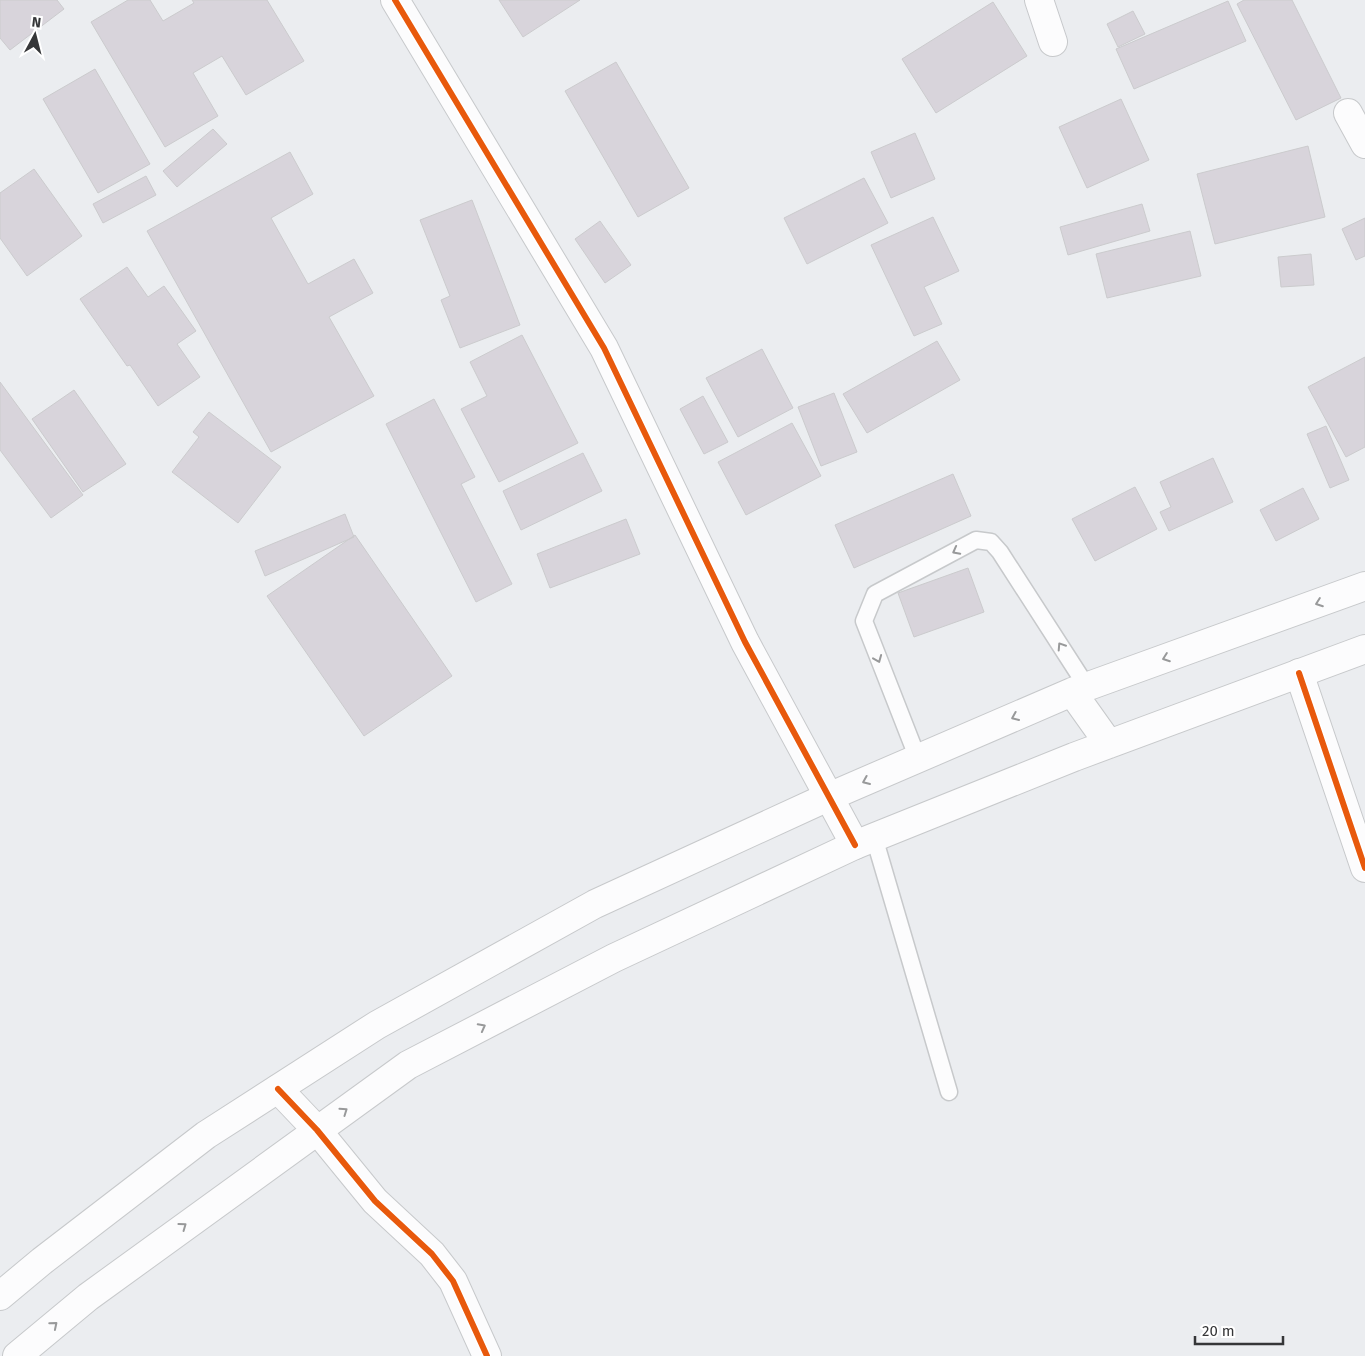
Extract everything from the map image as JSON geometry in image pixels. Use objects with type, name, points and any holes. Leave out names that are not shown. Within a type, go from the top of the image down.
[{"type":"main road","points":[[395,0],[604,348],[745,642],[829,797],[864,841]]},
{"type":"main road","points":[[1039,0],[1052,42]]},
{"type":"main road","points":[[1348,112],[1365,144]]},
{"type":"main road","points":[[0,1296],[42,1261],[206,1135],[377,1025],[595,904],[829,797],[1079,690],[1365,586]]},
{"type":"main road","points":[[17,1356],[88,1297],[408,1065],[614,958],[864,841],[1109,744],[1365,649]]},
{"type":"main road","points":[[1299,673],[1365,868]]},
{"type":"main road","points":[[1079,690],[1109,744]]},
{"type":"main road","points":[[278,1089],[318,1130],[376,1201],[432,1254],[453,1281],[487,1356]]},
{"type":"lane","points":[[918,759],[864,621],[875,594],[976,540],[991,542],[1000,552],[1079,690]]},
{"type":"lane","points":[[864,841],[950,1092]]},
{"type":"building","points":[[0,0],[57,0],[64,9],[10,50],[0,38]]},
{"type":"building","points":[[128,0],[150,0],[163,21],[194,3],[192,0],[267,0],[304,61],[246,95],[222,56],[193,73],[218,116],[165,147],[91,22]]},
{"type":"building","points":[[499,0],[580,0],[523,37]]},
{"type":"building","points":[[1244,0],[1292,0],[1341,98],[1296,120],[1237,4]]},
{"type":"building","points":[[1228,1],[1246,41],[1134,89],[1116,49]]},
{"type":"building","points":[[993,2],[1027,56],[936,113],[902,59]]},
{"type":"building","points":[[1133,11],[1145,34],[1118,47],[1107,24]]},
{"type":"building","points":[[616,62],[689,188],[638,217],[565,91]]},
{"type":"building","points":[[95,69],[150,164],[98,193],[43,99]]},
{"type":"building","points":[[1121,99],[1149,160],[1087,188],[1059,127]]},
{"type":"building","points":[[213,129],[227,144],[177,187],[163,171]]},
{"type":"building","points":[[915,133],[935,179],[891,198],[871,152]]},
{"type":"building","points":[[1308,146],[1325,217],[1215,244],[1197,174]]},
{"type":"building","points":[[290,152],[313,194],[271,218],[308,284],[354,259],[373,293],[329,317],[374,396],[271,452],[147,231]]},
{"type":"building","points":[[34,169],[82,236],[27,276],[0,238],[0,193]]},
{"type":"building","points":[[146,176],[156,195],[103,223],[93,204]]},
{"type":"building","points":[[864,178],[888,223],[807,264],[784,218]]},
{"type":"building","points":[[472,200],[520,325],[460,348],[441,300],[450,296],[420,220]]},
{"type":"building","points":[[1142,204],[1150,231],[1068,255],[1060,227]]},
{"type":"building","points":[[933,217],[959,271],[924,287],[942,324],[914,336],[871,245]]},
{"type":"building","points":[[1365,218],[1365,256],[1356,260],[1342,229]]},
{"type":"building","points":[[600,221],[631,265],[605,283],[575,239]]},
{"type":"building","points":[[1190,231],[1201,276],[1107,298],[1096,254]]},
{"type":"building","points":[[1311,254],[1314,285],[1281,287],[1278,257]]},
{"type":"building","points":[[127,267],[148,297],[164,286],[196,331],[177,344],[200,377],[158,406],[130,365],[127,366],[80,299]]},
{"type":"building","points":[[522,335],[578,443],[499,482],[461,409],[487,396],[470,362]]},
{"type":"building","points":[[937,341],[960,380],[867,433],[843,394]]},
{"type":"building","points":[[762,349],[793,408],[738,437],[706,378]]},
{"type":"building","points":[[1365,357],[1365,447],[1346,457],[1308,387]]},
{"type":"building","points":[[0,382],[83,495],[51,518],[0,450]]},
{"type":"building","points":[[74,390],[126,464],[83,492],[32,419]]},
{"type":"building","points":[[834,393],[857,452],[821,466],[798,407]]},
{"type":"building","points":[[703,396],[728,442],[704,454],[680,409]]},
{"type":"building","points":[[434,399],[475,477],[461,484],[512,584],[476,602],[386,424]]},
{"type":"building","points":[[209,412],[281,467],[238,523],[172,472],[199,437],[193,432]]},
{"type":"building","points":[[792,423],[821,476],[746,515],[718,462]]},
{"type":"building","points":[[1326,426],[1349,480],[1330,488],[1307,434]]},
{"type":"building","points":[[583,453],[602,491],[521,530],[503,491]]},
{"type":"building","points":[[1213,458],[1233,502],[1169,531],[1160,512],[1171,507],[1160,482]]},
{"type":"building","points":[[953,474],[971,516],[854,568],[835,525]]},
{"type":"building","points":[[1135,487],[1157,529],[1095,561],[1072,519]]},
{"type":"building","points":[[1303,488],[1319,519],[1276,541],[1260,510]]},
{"type":"building","points":[[345,514],[354,537],[265,576],[255,551]]},
{"type":"building","points":[[626,519],[640,554],[550,588],[537,554]]},
{"type":"building","points":[[355,535],[452,676],[364,736],[267,596]]},
{"type":"building","points":[[968,568],[984,612],[914,637],[898,593]]},
{"type":"cycle path","points":[[395,0],[604,348],[745,642],[855,845]]},
{"type":"cycle path","points":[[1299,673],[1365,868]]},
{"type":"cycle path","points":[[278,1089],[317,1130],[375,1201],[432,1254],[453,1281],[487,1356]]}]
